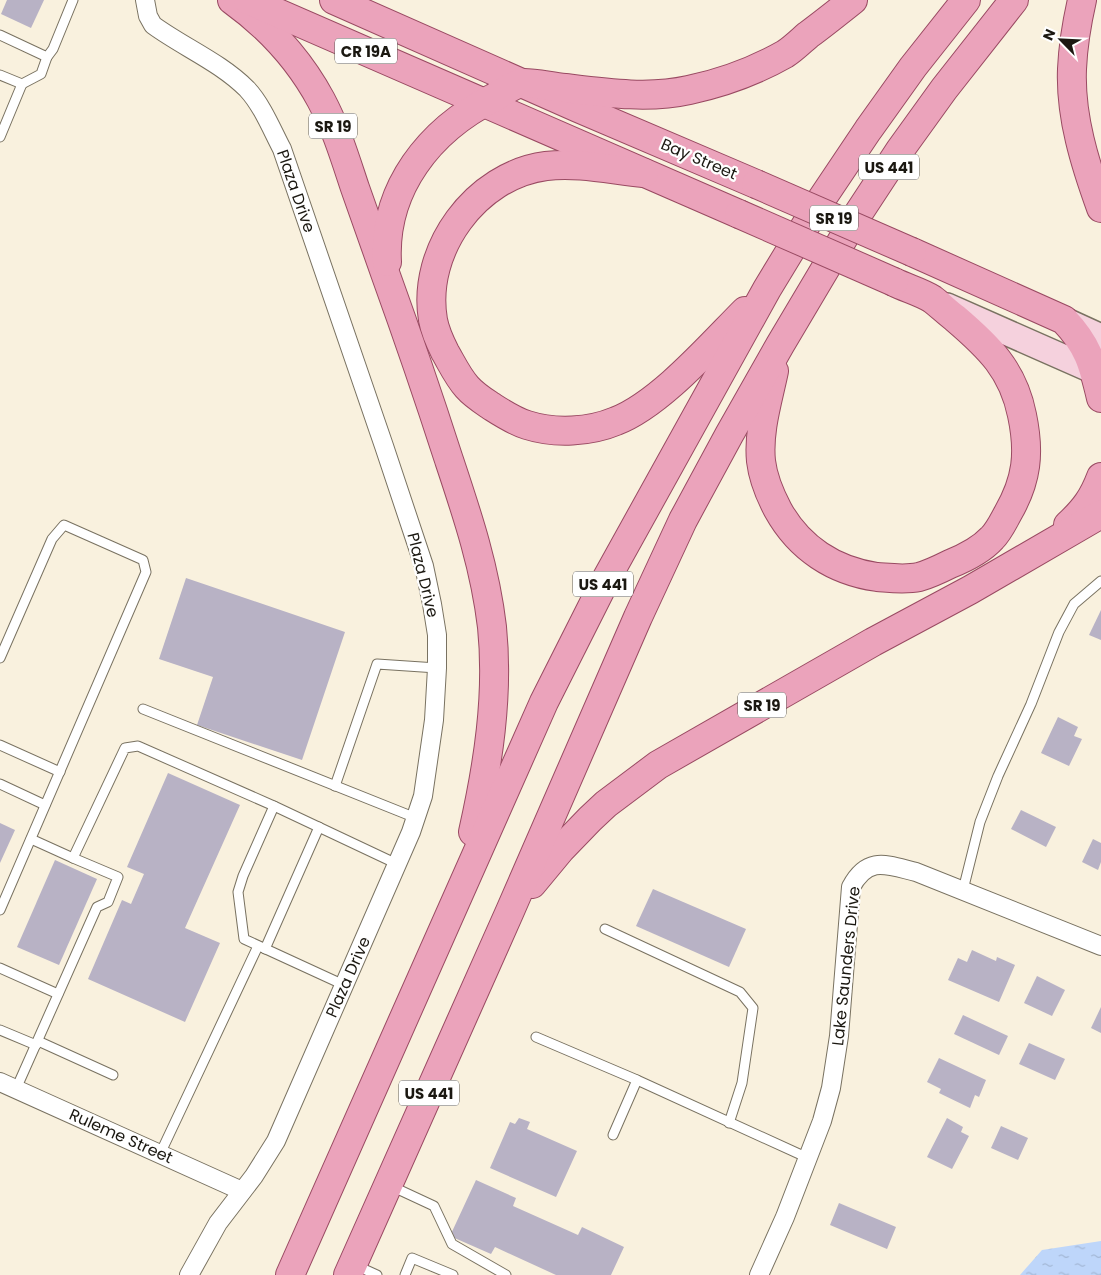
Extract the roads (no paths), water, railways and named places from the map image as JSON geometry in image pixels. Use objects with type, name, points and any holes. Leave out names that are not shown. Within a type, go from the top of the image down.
[{"type":"main road","name":"SR 19","points":[[232,0],[282,44],[299,65],[320,99],[336,131],[472,530],[486,580],[492,629],[494,684],[491,738],[484,784],[460,890]]},
{"type":"main road","name":"CR 19A","points":[[248,0],[1098,373]]},
{"type":"main road","name":"Bay Street","points":[[334,0],[1064,320]]},
{"type":"main road","points":[[388,281],[386,249],[388,222],[395,199],[408,174],[428,146],[442,132],[483,103],[522,83],[619,94],[651,94],[688,90],[721,82],[786,53],[853,0]]},
{"type":"main road","name":"US 441","points":[[293,1270],[544,702],[604,583],[767,290],[821,200],[913,67],[966,0]]},
{"type":"main road","name":"US 441","points":[[359,1271],[388,1185],[638,617],[684,520],[728,435],[851,225],[900,150],[1014,0]]},
{"type":"main road","points":[[1082,0],[1072,68],[1072,95],[1090,179],[1101,208]]},
{"type":"main road","points":[[644,173],[569,165],[545,166],[520,173],[499,183],[478,198],[464,212],[453,227],[442,249],[435,272],[432,300],[433,320],[439,338],[453,367],[467,387],[479,398],[507,416],[527,425],[550,430],[573,430],[599,427],[618,421],[643,406],[671,384],[767,290]]},
{"type":"main road","points":[[780,345],[762,426],[760,443],[761,461],[764,478],[772,498],[792,532],[822,559],[839,568],[869,576],[889,578],[905,578],[929,574],[962,559],[993,537],[1018,496],[1026,464],[1026,435],[1012,382],[997,358],[984,344],[931,299]]},
{"type":"main road","name":"SR 19","points":[[1064,320],[1088,352],[1098,373],[1101,398]]},
{"type":"main road","points":[[1064,320],[1101,337]]},
{"type":"main road","name":"SR 19","points":[[510,911],[561,849],[590,819],[606,804],[658,765],[873,642],[970,590],[1049,543],[1080,514],[1093,496],[1101,477]]},
{"type":"main road","points":[[1049,543],[1101,514]]},
{"type":"street","name":"Plaza Drive","points":[[145,0],[148,16],[153,25],[220,68],[247,89],[258,104],[282,149],[424,566],[437,635],[438,668],[433,730],[423,796],[416,818],[276,1142],[218,1223],[188,1275]]},
{"type":"street","name":"Lake Saunders Drive","points":[[759,1275],[785,1217],[822,1121],[832,1080],[845,981],[852,887],[858,875],[865,868],[888,865],[916,872],[1101,946]]},
{"type":"street","name":"Ruleme Street","points":[[0,1082],[242,1191]]},
{"type":"lane","points":[[0,137],[22,84],[40,74],[47,57],[53,49],[73,0]]},
{"type":"lane","points":[[0,35],[47,57]]},
{"type":"lane","points":[[0,75],[22,84]]},
{"type":"lane","points":[[0,658],[52,539],[64,525],[143,560],[146,572],[0,910]]},
{"type":"lane","points":[[964,890],[980,822],[998,776],[1032,704],[1059,632],[1074,604],[1101,582]]},
{"type":"lane","points":[[335,786],[377,664],[438,668]]},
{"type":"lane","points":[[143,709],[416,818]]},
{"type":"lane","points":[[0,745],[60,772]]},
{"type":"lane","points":[[73,858],[125,748],[138,746],[274,806],[397,864]]},
{"type":"lane","points":[[0,784],[46,804]]},
{"type":"lane","points":[[274,806],[243,876],[238,892],[244,939],[344,986]]},
{"type":"lane","points":[[160,1154],[319,828]]},
{"type":"lane","points":[[16,1089],[97,907],[108,902],[118,877],[31,839]]},
{"type":"lane","points":[[605,929],[740,992],[753,1008],[742,1083],[729,1122]]},
{"type":"lane","points":[[0,968],[58,994]]},
{"type":"lane","points":[[0,1030],[113,1075]]},
{"type":"lane","points":[[536,1037],[637,1080],[808,1158]]},
{"type":"lane","points":[[613,1135],[637,1080]]},
{"type":"lane","points":[[388,1185],[434,1206],[452,1244],[506,1275]]},
{"type":"lane","points":[[405,1275],[412,1258],[453,1275]]},
{"type":"water","points":[[1101,1241],[1101,1275],[1020,1275],[1042,1250]]}]
